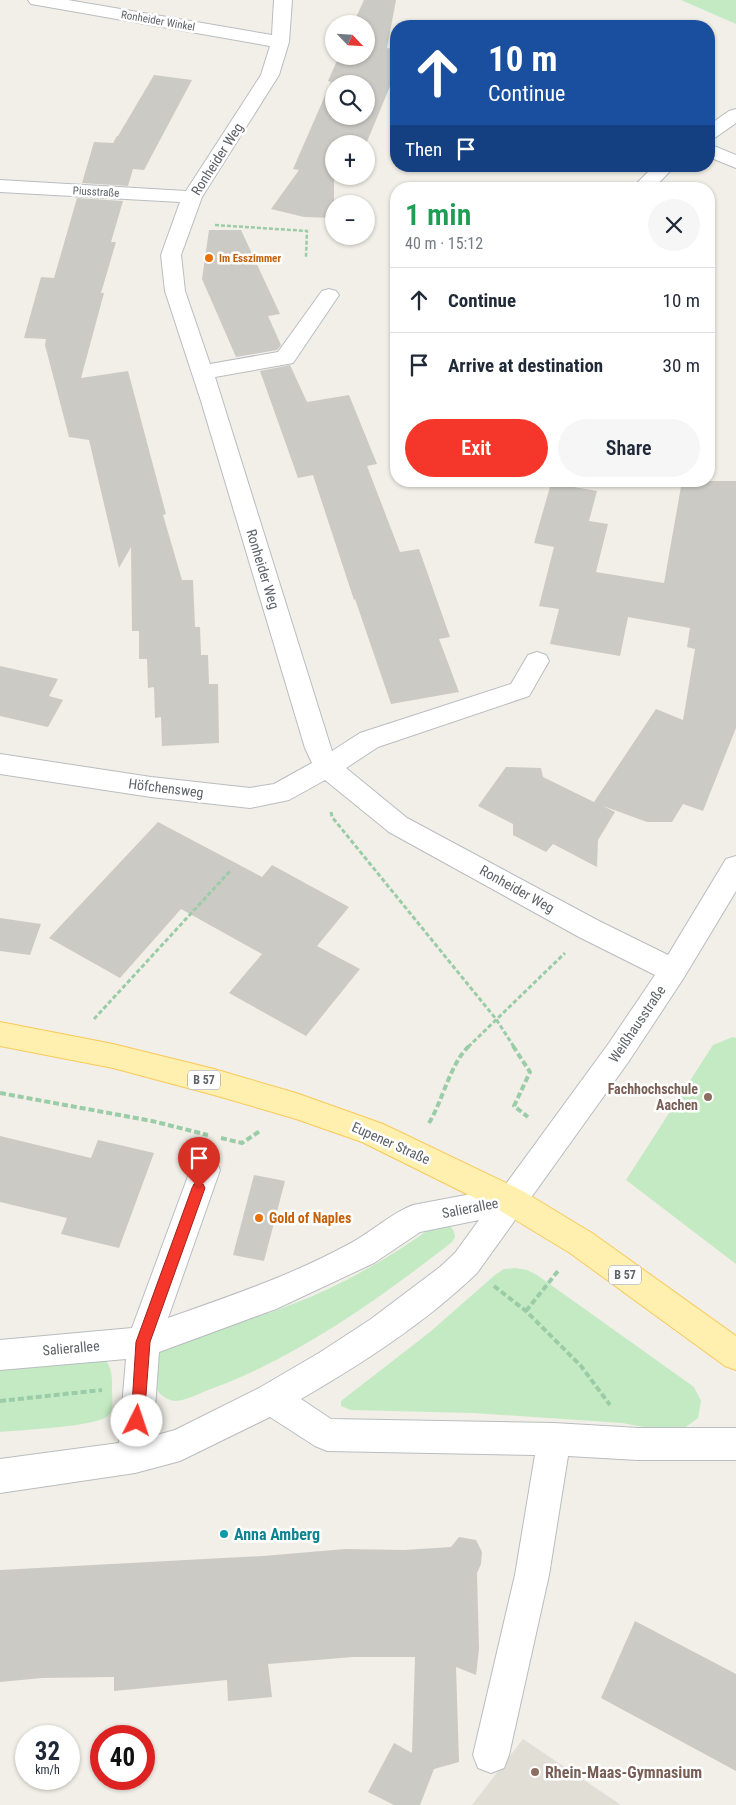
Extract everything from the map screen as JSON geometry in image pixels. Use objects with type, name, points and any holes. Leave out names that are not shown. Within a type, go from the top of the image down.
[{"type":"main road","name":"Eupener Straße","points":[[0,1034],[68,1047],[214,1082],[296,1106],[372,1133],[510,1200],[581,1243],[736,1355]]},
{"type":"street","name":"Ronheider Winkel","points":[[37,0],[280,42]]},
{"type":"street","name":"Ronheider Weg","points":[[283,0],[280,42],[270,75],[192,197],[171,255],[175,291],[202,372],[318,748],[326,767],[398,825],[589,929],[672,971]]},
{"type":"street","points":[[715,129],[736,115]]},
{"type":"street","points":[[715,153],[736,162]]},
{"type":"street","points":[[649,182],[659,172]]},
{"type":"street","name":"Piusstraße","points":[[0,186],[192,197]]},
{"type":"street","points":[[202,372],[285,358],[329,295]]},
{"type":"street","name":"Höfchensweg","points":[[0,764],[151,787],[250,798],[280,793],[369,740],[520,690],[537,661]]},
{"type":"street","name":"Weißhausstraße","points":[[510,1200],[558,1138],[619,1052],[672,971],[736,866]]},
{"type":"street","points":[[135,1457],[143,1342],[205,1170]]},
{"type":"street","name":"Salierallee","points":[[0,1476],[135,1457],[180,1445],[271,1399],[331,1364],[382,1330],[451,1277],[466,1263],[510,1200]]},
{"type":"street","name":"Salierallee","points":[[0,1355],[143,1342],[265,1299],[363,1253],[413,1219],[510,1200]]},
{"type":"street","points":[[271,1399],[327,1436],[554,1439],[638,1444],[736,1444]]},
{"type":"street","points":[[490,1754],[532,1575],[554,1439]]},
{"type":"path","points":[[245,227],[307,231],[306,257]]},
{"type":"path","points":[[326,767],[332,817],[496,1019],[530,1072],[514,1106],[558,1138]]},
{"type":"path","points":[[68,1047],[231,870]]},
{"type":"path","points":[[410,1150],[438,1108],[461,1054],[589,929]]},
{"type":"path","points":[[0,1093],[152,1121],[242,1143],[296,1106]]},
{"type":"path","points":[[526,1311],[581,1243]]},
{"type":"path","points":[[466,1263],[526,1311],[581,1366],[638,1444]]},
{"type":"path","points":[[0,1401],[140,1386]]},
{"type":"shaded area","name":"Rhein-Maas-Gymnasium","points":[[523,1739],[621,1805],[472,1805]]},
{"type":"green space","points":[[681,0],[736,0],[736,24]]},
{"type":"green space","name":"Fachhochschule Aachen","points":[[733,1037],[736,1038],[736,1264],[626,1180],[713,1045]]},
{"type":"green space","points":[[437,1224],[447,1225],[452,1228],[455,1237],[452,1242],[366,1306],[304,1345],[240,1377],[183,1400],[175,1401],[168,1399],[160,1394],[156,1388],[159,1348],[260,1316],[331,1288],[403,1247]]},
{"type":"green space","points":[[504,1269],[527,1270],[537,1275],[694,1387],[701,1401],[698,1418],[683,1429],[660,1430],[622,1423],[473,1413],[351,1410],[341,1406],[341,1401],[430,1332],[495,1275]]},
{"type":"green space","points":[[104,1358],[109,1366],[112,1378],[112,1406],[110,1414],[92,1422],[76,1425],[0,1432],[0,1365]]},
{"type":"building","points":[[364,0],[396,0],[392,20],[390,20],[387,48],[390,48],[390,86],[375,122],[375,75],[331,75],[335,65],[375,65],[375,15],[357,15]]},
{"type":"building","points":[[154,75],[192,80],[144,170],[133,169],[128,186],[82,183],[94,142],[113,143]]},
{"type":"building","points":[[325,96],[325,125],[374,125],[370,135],[325,135],[325,185],[334,185],[334,195],[325,195],[325,218],[304,217],[271,209],[299,170],[293,169]]},
{"type":"building","points":[[77,198],[123,201],[111,242],[116,242],[101,293],[104,293],[81,378],[128,371],[166,514],[163,515],[182,580],[193,580],[195,627],[200,627],[201,655],[208,655],[209,684],[218,684],[219,743],[162,746],[161,717],[155,718],[154,687],[148,688],[147,659],[139,659],[139,631],[132,631],[131,547],[119,568],[89,440],[69,437],[45,345],[46,339],[24,338],[41,277],[54,278]]},
{"type":"building","points":[[209,230],[241,230],[280,314],[268,316],[281,345],[277,350],[236,357],[202,279]]},
{"type":"building","points":[[290,365],[307,402],[349,395],[377,464],[367,466],[400,552],[419,549],[450,637],[439,639],[459,692],[391,704],[313,475],[298,478],[260,371]]},
{"type":"building","points":[[715,481],[736,481],[736,728],[703,811],[683,804],[672,822],[647,822],[603,806],[615,812],[598,840],[597,867],[553,844],[546,852],[513,835],[513,824],[478,806],[506,767],[541,768],[543,777],[594,802],[656,709],[683,720],[695,649],[687,647],[690,628],[628,617],[620,656],[550,644],[559,609],[539,606],[554,547],[534,543],[550,487],[574,487],[597,491],[589,521],[608,524],[596,572],[664,583],[681,487],[715,487]]},
{"type":"building","points":[[0,666],[58,679],[49,696],[63,700],[48,727],[0,716]]},
{"type":"building","points":[[158,822],[262,877],[272,865],[349,907],[317,946],[360,969],[306,1036],[229,993],[262,954],[181,909],[120,978],[49,938]]},
{"type":"building","points":[[0,918],[41,924],[30,955],[0,951]]},
{"type":"building","points":[[0,1136],[91,1158],[98,1140],[154,1153],[119,1248],[61,1234],[67,1218],[0,1202]]},
{"type":"building","name":"Gold of Naples","points":[[254,1175],[285,1181],[264,1261],[233,1255]]},
{"type":"building","points":[[459,1537],[476,1540],[482,1552],[481,1564],[477,1573],[479,1649],[476,1675],[456,1667],[459,1762],[434,1769],[420,1805],[394,1805],[368,1792],[394,1743],[412,1753],[415,1657],[353,1657],[268,1664],[272,1697],[228,1701],[227,1680],[114,1691],[114,1677],[42,1678],[0,1682],[0,1570],[263,1556],[345,1549],[404,1550],[451,1547]]},
{"type":"building","points":[[635,1621],[736,1674],[736,1771],[601,1698]]},
{"type":"place","name":"Im Esszimmer","points":[[209,258]]},
{"type":"place","name":"Fachhochschule Aachen","points":[[708,1097]]},
{"type":"place","name":"Gold of Naples","points":[[259,1218]]},
{"type":"place","name":"Anna Amberg","points":[[224,1534]]},
{"type":"place","name":"Rhein-Maas-Gymnasium","points":[[535,1772]]},
{"type":"route","points":[[137,1421],[143,1342],[199,1188]]}]
